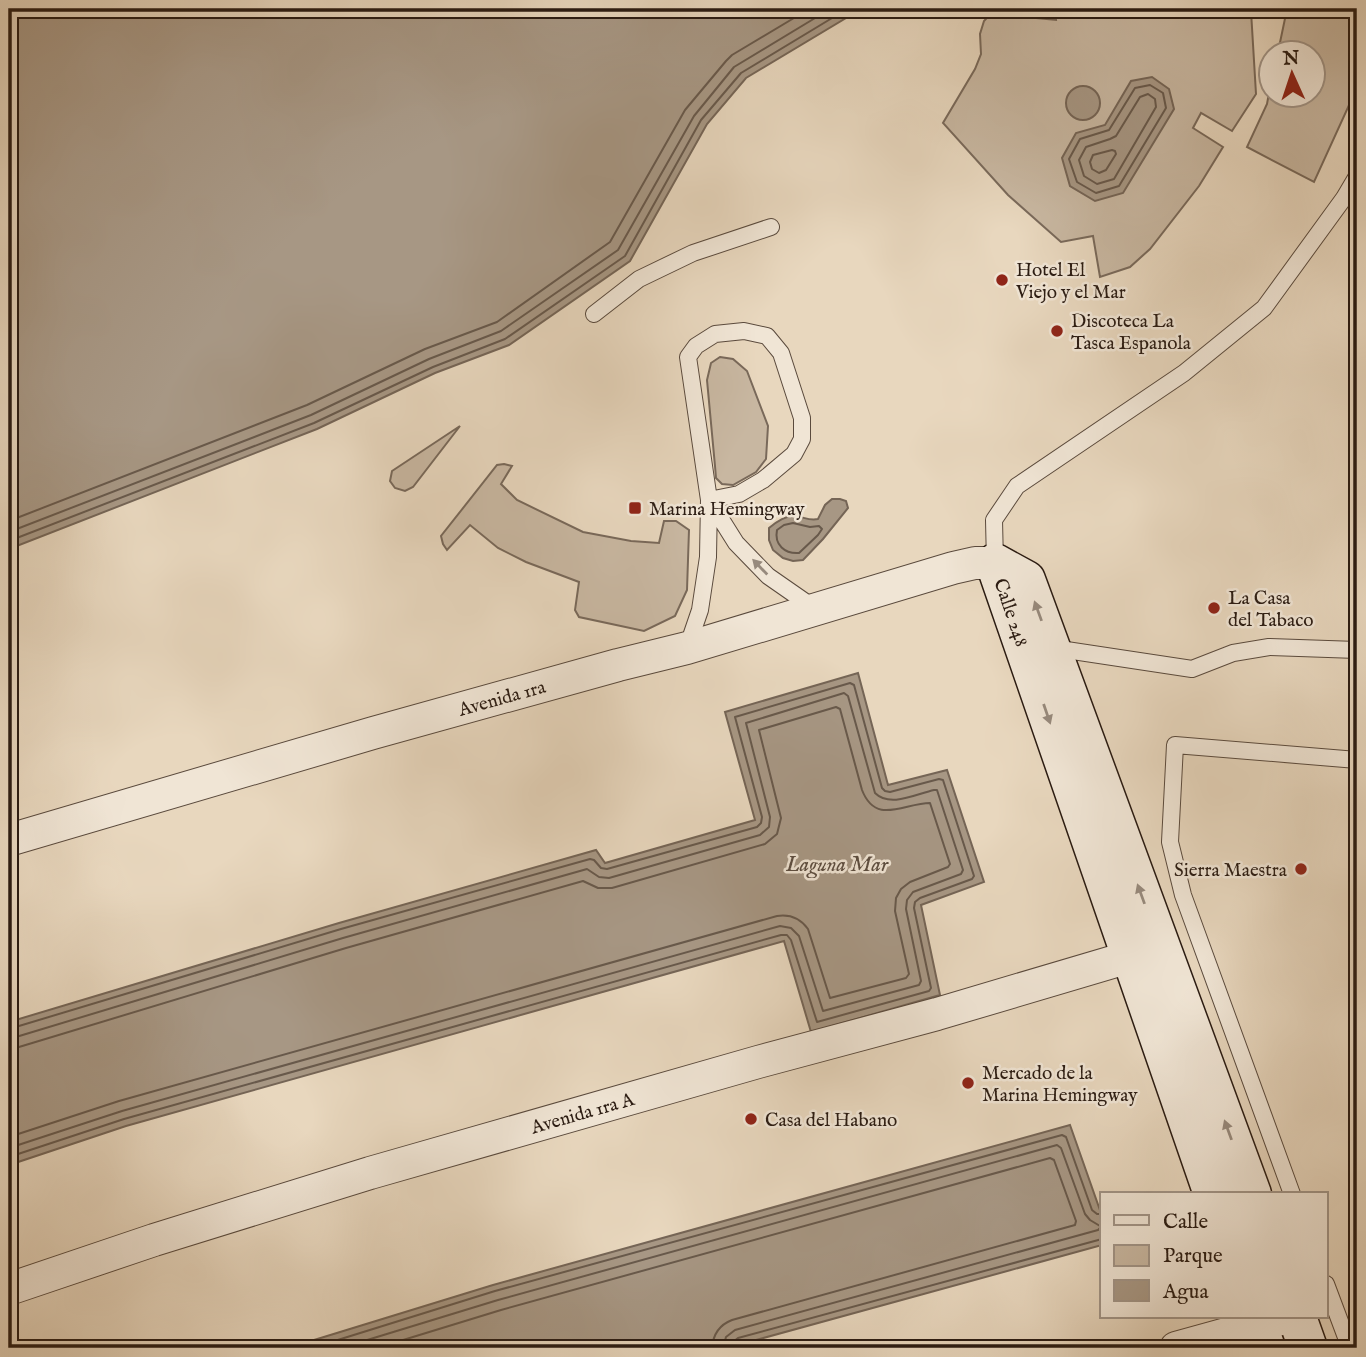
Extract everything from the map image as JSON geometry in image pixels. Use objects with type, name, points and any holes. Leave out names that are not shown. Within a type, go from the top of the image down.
[{"type":"street","name":"Avenida 1ra","points":[[9,840],[373,733],[687,648],[953,568],[975,563],[996,563]]},
{"type":"street","name":"Calle 248","points":[[996,563],[1026,580],[1051,648],[1146,952],[1212,1192]]},
{"type":"street","name":"Calle 248","points":[[996,563],[1146,952],[1251,1192]]},
{"type":"street","name":"Avenida 1ra A","points":[[9,1289],[154,1240],[370,1173],[758,1062],[937,1014],[1146,952]]},
{"type":"street","points":[[1297,1318],[1308,1348]]},
{"type":"street","points":[[1176,1348],[1267,1327]]},
{"type":"lane","points":[[996,563],[994,520],[1017,486],[1184,373],[1264,308],[1357,176]]},
{"type":"lane","points":[[594,314],[639,279],[693,253],[771,227]]},
{"type":"lane","points":[[687,648],[700,610],[708,557],[709,500],[688,357],[696,346],[715,334],[744,331],[767,336],[781,353],[802,418],[802,439],[794,454],[763,480],[739,494],[709,500]]},
{"type":"lane","points":[[709,500],[736,542],[768,576],[814,608]]},
{"type":"lane","points":[[1051,648],[1192,669],[1233,653],[1269,647],[1357,650]]},
{"type":"lane","points":[[1291,1192],[1183,895],[1170,842],[1175,746],[1357,760]]},
{"type":"lane","points":[[1328,1289],[1350,1348]]},
{"type":"green space","points":[[1055,9],[1251,11],[1256,94],[1232,131],[1201,113],[1193,128],[1223,147],[1199,186],[1150,249],[1130,267],[1100,277],[1093,236],[1061,242],[1008,195],[943,123],[975,69],[981,54],[980,34],[984,21],[994,10],[1022,18],[1056,20]]},
{"type":"green space","points":[[1287,9],[1357,11],[1350,103],[1314,182],[1247,147],[1265,108],[1328,108],[1328,38],[1281,38]]},
{"type":"green space","points":[[720,357],[733,359],[747,371],[768,426],[766,459],[756,472],[733,485],[722,484],[716,478],[707,380],[711,363]]},
{"type":"green space","points":[[460,426],[413,487],[405,491],[395,488],[390,481],[392,471]]},
{"type":"green space","points":[[497,465],[512,466],[501,484],[517,500],[583,532],[659,543],[664,521],[676,521],[689,530],[687,590],[675,616],[644,631],[579,617],[575,610],[579,582],[498,548],[470,525],[447,550],[441,536]]},
{"type":"water","points":[[9,9],[861,9],[746,78],[707,124],[630,261],[509,345],[435,373],[317,429],[9,549]]},
{"type":"water","points":[[1152,77],[1169,89],[1174,109],[1123,193],[1095,201],[1070,186],[1062,158],[1076,133],[1105,125],[1131,81]]},
{"type":"water","points":[[1083,86],[1095,91],[1100,103],[1095,115],[1083,120],[1071,115],[1066,103],[1071,91]]},
{"type":"water","points":[[832,499],[846,501],[848,508],[803,560],[783,558],[773,550],[769,540],[769,528],[788,517],[818,519],[825,505]]},
{"type":"water","name":"Laguna Mar","points":[[858,673],[888,785],[947,770],[984,882],[921,905],[940,995],[811,1032],[784,941],[126,1126],[9,1165],[9,1022],[339,923],[596,850],[605,863],[755,820],[725,712]]},
{"type":"water","points":[[1070,1125],[1100,1210],[1100,1246],[727,1348],[288,1348],[493,1285]]},
{"type":"place","name":"Hotel El Viejo y el Mar","points":[[1002,280]]},
{"type":"place","name":"Discoteca La Tasca Espanola","points":[[1057,331]]},
{"type":"place","name":"Marina Hemingway","points":[[635,508]]},
{"type":"place","name":"La Casa del Tabaco","points":[[1214,608]]},
{"type":"place","name":"Sierra Maestra","points":[[1301,869]]},
{"type":"place","name":"Mercado de la Marina Hemingway","points":[[968,1083]]},
{"type":"place","name":"Casa del Habano","points":[[751,1119]]}]
